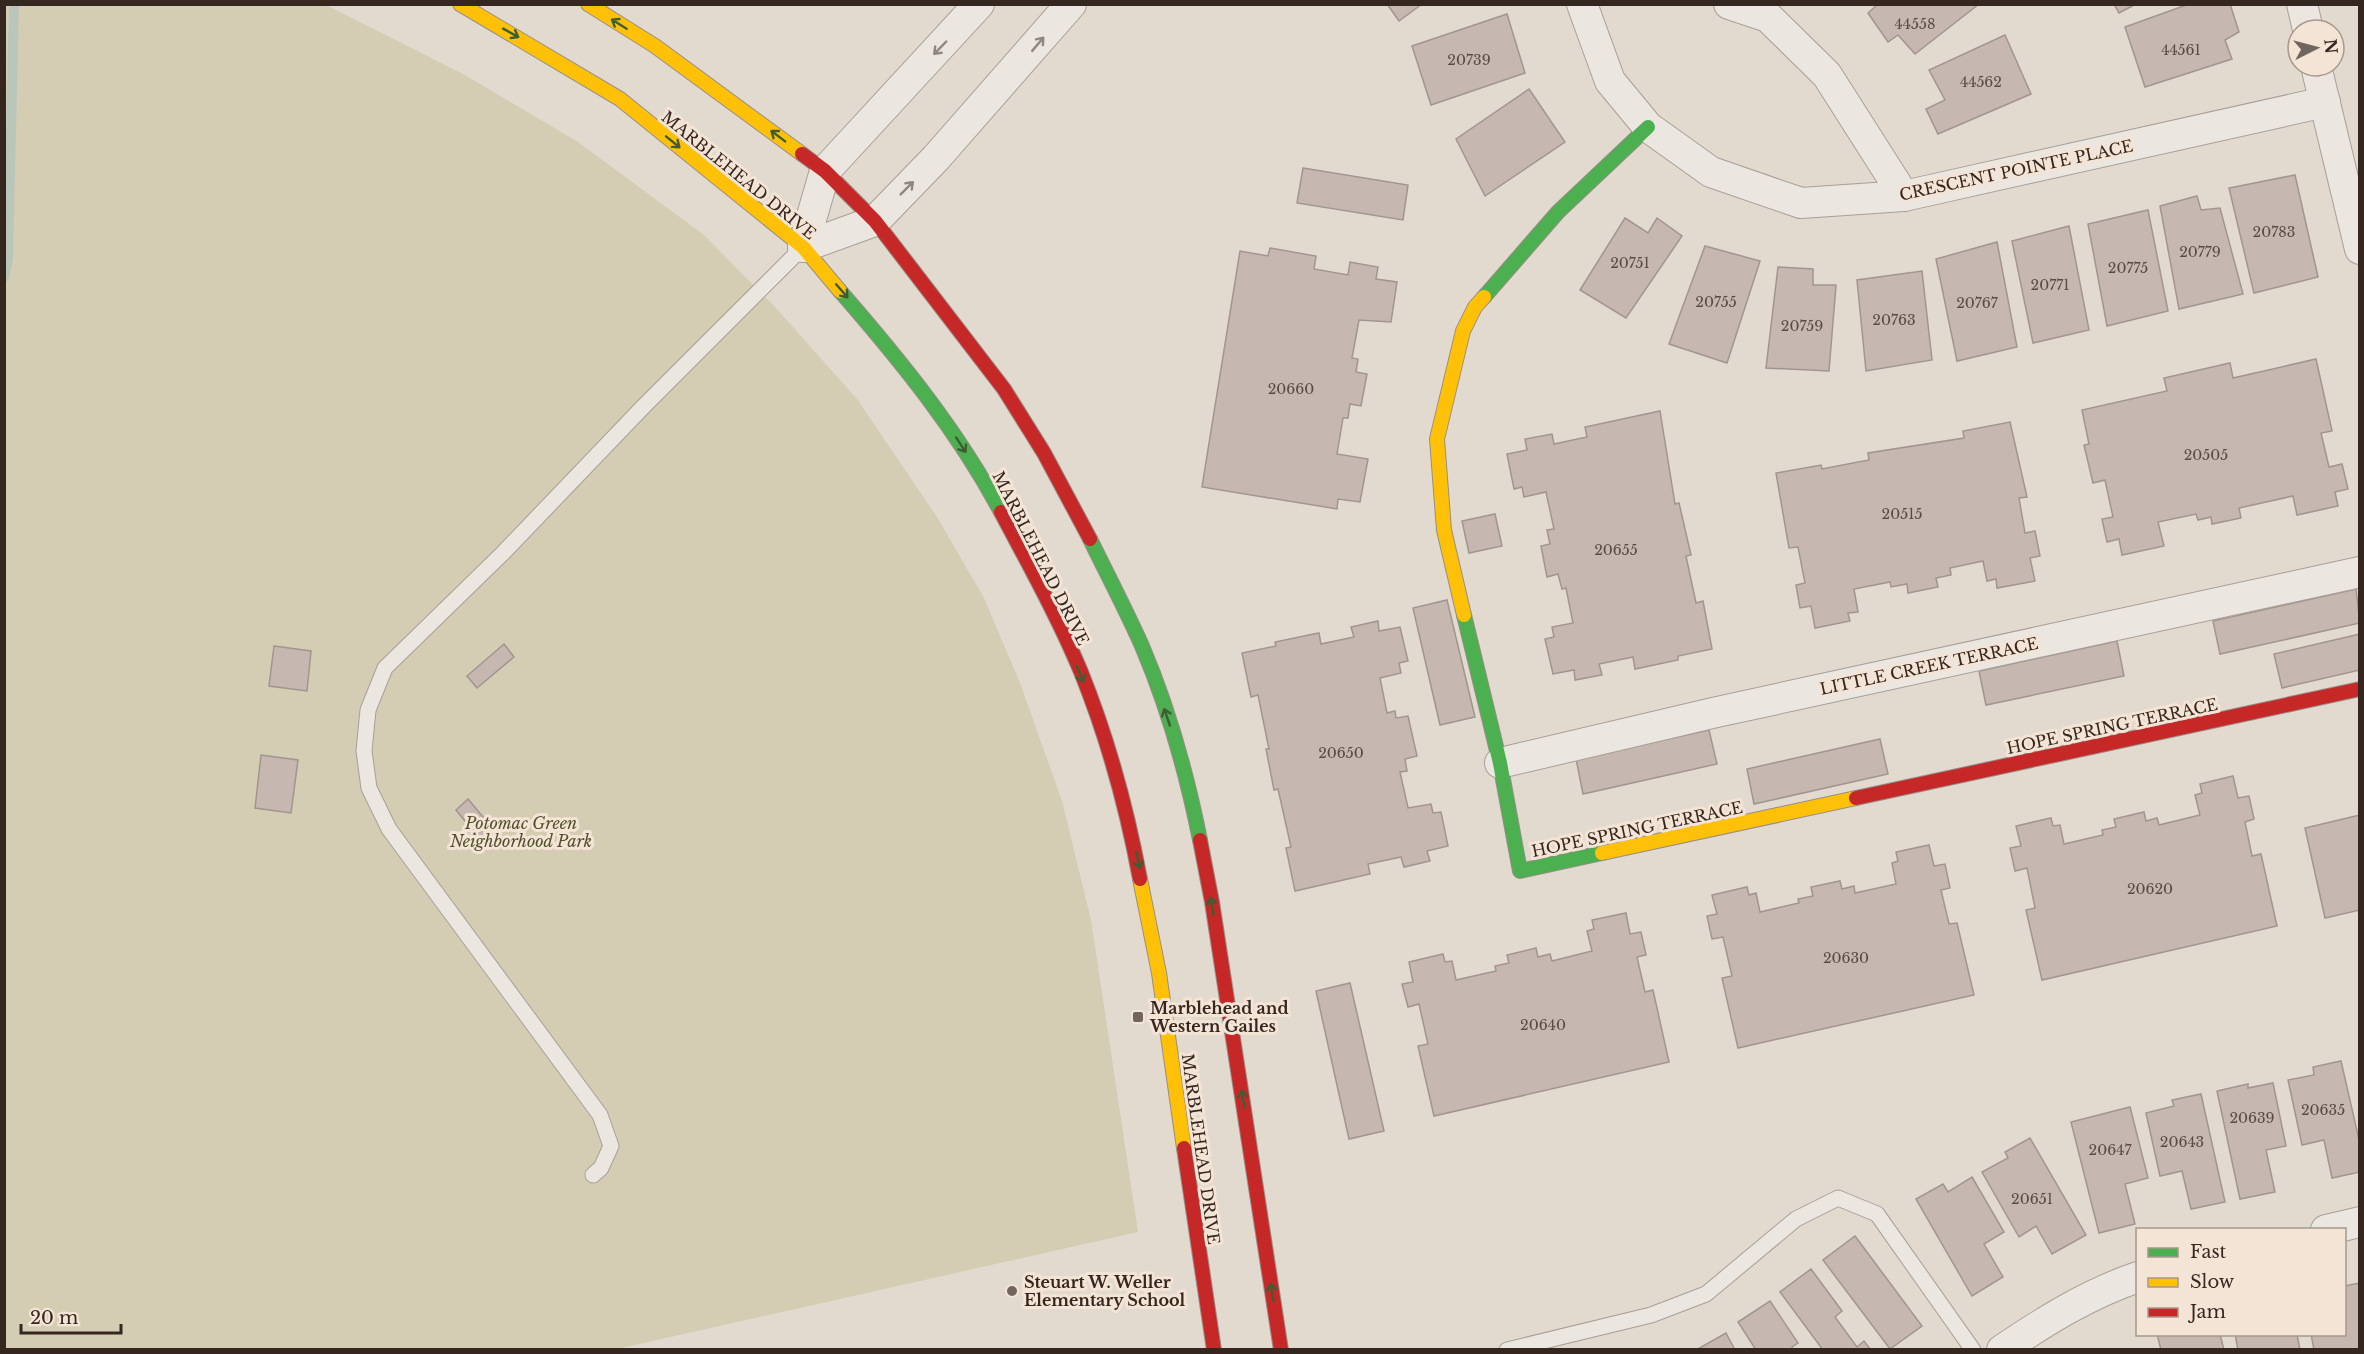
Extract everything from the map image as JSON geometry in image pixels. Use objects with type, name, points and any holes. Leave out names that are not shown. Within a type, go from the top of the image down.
[{"type":"street","name":"MARBLEHEAD DRIVE","points":[[460,4],[541,50],[620,99],[803,247],[893,351],[950,427],[988,487],[1019,543],[1081,673],[1106,741],[1129,821],[1147,903],[1214,1350]]},
{"type":"street","points":[[588,4],[655,46],[825,171],[874,221],[1004,389],[1044,453],[1108,574],[1142,647],[1168,720],[1192,802],[1212,902],[1281,1350]]},
{"type":"street","points":[[803,247],[825,171],[979,4]]},
{"type":"street","points":[[803,247],[874,221],[936,158],[1071,4]]},
{"type":"street","points":[[1729,4],[1768,17],[1827,75],[1904,196]]},
{"type":"street","name":"CRESCENT POINTE PLACE","points":[[1591,6],[1610,81],[1648,127],[1711,172],[1801,203],[1904,196],[2325,102]]},
{"type":"street","points":[[2319,78],[2360,249]]},
{"type":"street","name":"HOPE SPRING TERRACE","points":[[1648,127],[1557,212],[1475,307],[1463,331],[1437,440],[1444,530],[1500,763],[1520,871],[2360,689]]},
{"type":"street","name":"LITTLE CREEK TERRACE","points":[[1500,763],[1779,698],[2360,572]]},
{"type":"street","points":[[2334,1228],[2360,1222]]},
{"type":"street","points":[[2002,1350],[2062,1311],[2104,1288],[2136,1278]]},
{"type":"lane","points":[[593,1175],[602,1168],[611,1146],[600,1115],[389,829],[369,788],[364,751],[368,710],[385,668],[503,554],[643,407],[803,247]]},
{"type":"lane","points":[[1507,1350],[1652,1315],[1706,1294],[1796,1219],[1838,1198],[1877,1214],[1973,1350]]},
{"type":"green space","name":"Potomac Green Neighborhood Park","points":[[4,5],[326,5],[463,74],[578,142],[704,235],[775,307],[857,399],[937,517],[984,598],[1020,683],[1062,801],[1091,920],[1138,1232],[617,1349],[5,1349]]},
{"type":"building","points":[[1387,4],[1422,4],[1399,21]]},
{"type":"building","points":[[1878,4],[1979,4],[1915,54],[1898,35],[1888,42],[1868,13]]},
{"type":"building","points":[[2114,4],[2136,4],[2119,13]]},
{"type":"building","points":[[2189,4],[2230,4],[2239,32],[2225,40],[2232,59],[2145,87],[2125,27]]},
{"type":"building","points":[[1507,14],[1525,73],[1431,105],[1412,46]]},
{"type":"building","points":[[2005,35],[2031,94],[1938,134],[1926,109],[1945,100],[1929,70]]},
{"type":"building","points":[[1529,89],[1565,142],[1485,196],[1456,139]]},
{"type":"building","points":[[1303,168],[1408,185],[1403,220],[1297,203]]},
{"type":"building","points":[[2295,175],[2318,277],[2254,293],[2229,188]]},
{"type":"building","points":[[2197,196],[2201,210],[2220,208],[2243,294],[2179,309],[2160,206]]},
{"type":"building","points":[[2148,210],[2168,311],[2107,326],[2088,224]]},
{"type":"building","points":[[1625,218],[1648,233],[1657,218],[1682,236],[1626,318],[1580,290]]},
{"type":"building","points":[[2069,226],[2089,330],[2033,343],[2012,241]]},
{"type":"building","points":[[1997,242],[2017,347],[1957,361],[1936,259]]},
{"type":"building","points":[[1705,246],[1760,261],[1727,363],[1669,344]]},
{"type":"building","points":[[1270,248],[1316,256],[1314,269],[1348,275],[1350,262],[1378,267],[1376,279],[1397,282],[1391,322],[1359,320],[1352,358],[1358,359],[1356,372],[1367,374],[1361,406],[1350,404],[1348,418],[1343,418],[1337,454],[1368,459],[1360,502],[1338,499],[1337,509],[1202,487],[1240,251],[1268,256]]},
{"type":"building","points":[[1778,267],[1813,269],[1813,285],[1836,285],[1829,371],[1766,368]]},
{"type":"building","points":[[1922,271],[1932,360],[1866,371],[1857,280]]},
{"type":"building","points":[[2316,359],[2332,431],[2321,433],[2329,467],[2342,464],[2348,489],[2335,492],[2338,506],[2297,515],[2293,496],[2239,508],[2241,518],[2212,524],[2211,517],[2198,520],[2196,514],[2158,522],[2164,546],[2122,555],[2119,539],[2107,542],[2102,519],[2113,517],[2105,480],[2093,483],[2084,445],[2089,444],[2082,410],[2167,391],[2164,378],[2230,363],[2233,378]]},
{"type":"building","points":[[1660,411],[1675,504],[1679,503],[1691,555],[1686,556],[1696,603],[1703,601],[1712,649],[1678,656],[1678,660],[1635,669],[1633,657],[1599,664],[1602,675],[1575,680],[1574,670],[1553,674],[1545,639],[1554,637],[1552,627],[1573,623],[1566,588],[1562,589],[1558,574],[1547,577],[1541,546],[1550,544],[1547,530],[1554,529],[1546,492],[1524,497],[1522,487],[1514,489],[1507,454],[1527,450],[1525,439],[1552,434],[1554,444],[1587,437],[1585,427]]},
{"type":"building","points":[[2010,422],[2027,497],[2019,498],[2025,533],[2035,531],[2040,556],[2030,558],[2035,581],[1997,588],[1996,579],[1987,581],[1983,561],[1950,568],[1951,575],[1936,578],[1938,587],[1908,593],[1907,584],[1891,587],[1890,582],[1854,589],[1858,612],[1848,613],[1850,621],[1815,628],[1811,606],[1800,608],[1796,585],[1805,583],[1798,547],[1789,548],[1776,473],[1821,465],[1822,469],[1869,460],[1868,453],[1964,438],[1963,431]]},
{"type":"building","points":[[1495,514],[1502,546],[1469,553],[1462,521]]},
{"type":"building","points":[[2356,589],[2360,623],[2220,654],[2213,621]]},
{"type":"building","points":[[1447,600],[1475,717],[1440,725],[1413,608]]},
{"type":"building","points":[[1378,621],[1379,631],[1400,627],[1408,661],[1399,663],[1401,673],[1380,678],[1387,713],[1395,711],[1396,718],[1408,716],[1417,756],[1405,759],[1407,771],[1400,772],[1408,808],[1431,804],[1433,813],[1441,812],[1448,846],[1427,851],[1430,861],[1404,867],[1401,857],[1368,864],[1370,874],[1295,891],[1286,848],[1291,847],[1278,789],[1274,790],[1266,749],[1269,749],[1258,695],[1251,697],[1242,653],[1276,646],[1275,642],[1319,633],[1321,644],[1354,637],[1351,627]]},
{"type":"building","points":[[2360,634],[2360,670],[2282,688],[2274,654]]},
{"type":"building","points":[[2117,641],[2124,676],[1986,705],[1979,671]]},
{"type":"building","points":[[504,644],[514,657],[477,688],[467,676]]},
{"type":"building","points":[[274,646],[311,651],[307,691],[269,686]]},
{"type":"building","points":[[1709,730],[1717,764],[1583,794],[1576,759]]},
{"type":"building","points":[[1880,739],[1888,774],[1754,804],[1747,769]]},
{"type":"building","points":[[261,755],[298,760],[291,813],[255,808]]},
{"type":"building","points":[[2233,776],[2238,798],[2249,796],[2254,819],[2245,822],[2252,856],[2261,854],[2277,926],[2042,980],[2026,910],[2035,908],[2027,868],[2015,871],[2010,848],[2021,846],[2016,826],[2051,818],[2053,826],[2060,825],[2064,844],[2103,835],[2102,830],[2116,827],[2114,819],[2144,812],[2146,821],[2157,818],[2159,825],[2200,815],[2195,795],[2202,793],[2200,784]]},
{"type":"building","points":[[468,799],[499,836],[486,847],[456,810]]},
{"type":"building","points":[[2360,815],[2360,910],[2325,918],[2305,828]]},
{"type":"building","points":[[1929,845],[1934,866],[1945,864],[1950,888],[1941,890],[1949,924],[1957,923],[1974,995],[1738,1048],[1722,978],[1732,976],[1723,937],[1712,939],[1707,916],[1717,914],[1712,895],[1747,887],[1749,895],[1756,893],[1760,912],[1799,903],[1798,899],[1813,896],[1811,887],[1840,881],[1842,889],[1854,886],[1855,893],[1896,884],[1892,863],[1898,861],[1896,852]]},
{"type":"building","points":[[1626,913],[1630,934],[1641,932],[1646,955],[1637,957],[1645,992],[1653,990],[1669,1062],[1434,1116],[1418,1046],[1428,1044],[1419,1004],[1408,1007],[1402,984],[1413,982],[1409,962],[1443,954],[1445,962],[1452,961],[1456,980],[1496,971],[1495,966],[1509,963],[1507,955],[1536,948],[1538,957],[1550,954],[1552,961],[1592,951],[1587,931],[1594,929],[1592,920]]},
{"type":"building","points":[[1350,983],[1384,1131],[1349,1139],[1316,991]]},
{"type":"building","points":[[2341,1061],[2360,1144],[2360,1172],[2332,1178],[2324,1140],[2302,1145],[2288,1080],[2314,1075],[2313,1067]]},
{"type":"building","points":[[2273,1083],[2286,1146],[2266,1150],[2275,1192],[2240,1199],[2217,1091],[2248,1084],[2248,1088]]},
{"type":"building","points":[[2201,1094],[2225,1202],[2191,1209],[2182,1171],[2160,1176],[2146,1113],[2174,1106],[2172,1100]]},
{"type":"building","points":[[2130,1107],[2148,1178],[2125,1184],[2135,1224],[2099,1233],[2071,1122]]},
{"type":"building","points":[[2030,1138],[2086,1235],[2052,1254],[2036,1226],[2019,1237],[1982,1172],[2008,1158],[2005,1152]]},
{"type":"building","points":[[1972,1177],[2004,1232],[1984,1244],[2003,1277],[1972,1296],[1916,1199],[1943,1184],[1948,1192]]},
{"type":"building","points":[[1855,1236],[1922,1326],[1890,1349],[1823,1260]]},
{"type":"building","points":[[1811,1269],[1842,1311],[1835,1317],[1857,1347],[1864,1341],[1871,1350],[1823,1350],[1780,1292]]},
{"type":"building","points":[[2360,1283],[2360,1350],[2314,1350],[2311,1336],[2346,1336],[2346,1286]]},
{"type":"building","points":[[1770,1301],[1798,1343],[1792,1347],[1793,1350],[1756,1350],[1738,1322]]},
{"type":"building","points":[[1726,1333],[1735,1350],[1696,1350]]},
{"type":"building","points":[[2158,1336],[2220,1336],[2224,1350],[2161,1350]]},
{"type":"building","points":[[2235,1336],[2297,1336],[2300,1350],[2238,1350]]},
{"type":"waterway","points":[[4,277],[8,259],[14,4]]},
{"type":"traffic: fast","points":[[1484,297],[1558,212],[1648,127]]},
{"type":"traffic: fast","points":[[840,291],[927,397],[966,453],[1001,512]]},
{"type":"traffic: fast","points":[[1090,539],[1136,633],[1160,693],[1183,766],[1200,840]]},
{"type":"traffic: fast","points":[[1464,615],[1500,763],[1520,871],[1602,853]]},
{"type":"traffic: slow","points":[[460,4],[620,99],[803,247],[840,291]]},
{"type":"traffic: slow","points":[[588,4],[655,46],[802,154]]},
{"type":"traffic: slow","points":[[1464,615],[1444,530],[1437,439],[1463,331],[1475,307],[1484,297]]},
{"type":"traffic: slow","points":[[1602,853],[1856,798]]},
{"type":"traffic: slow","points":[[1140,879],[1159,973],[1184,1148]]},
{"type":"traffic: jam","points":[[802,154],[825,171],[875,221],[1004,389],[1044,453],[1090,539]]},
{"type":"traffic: jam","points":[[1001,512],[1063,631],[1091,697],[1116,774],[1140,879]]},
{"type":"traffic: jam","points":[[1856,798],[2360,689]]},
{"type":"traffic: jam","points":[[1200,840],[1212,902],[1281,1350]]},
{"type":"traffic: jam","points":[[1184,1148],[1214,1350]]},
{"type":"place","name":"Marblehead and Western Gailes","points":[[1138,1017]]},
{"type":"place","name":"Steuart W. Weller Elementary School","points":[[1012,1291]]}]
